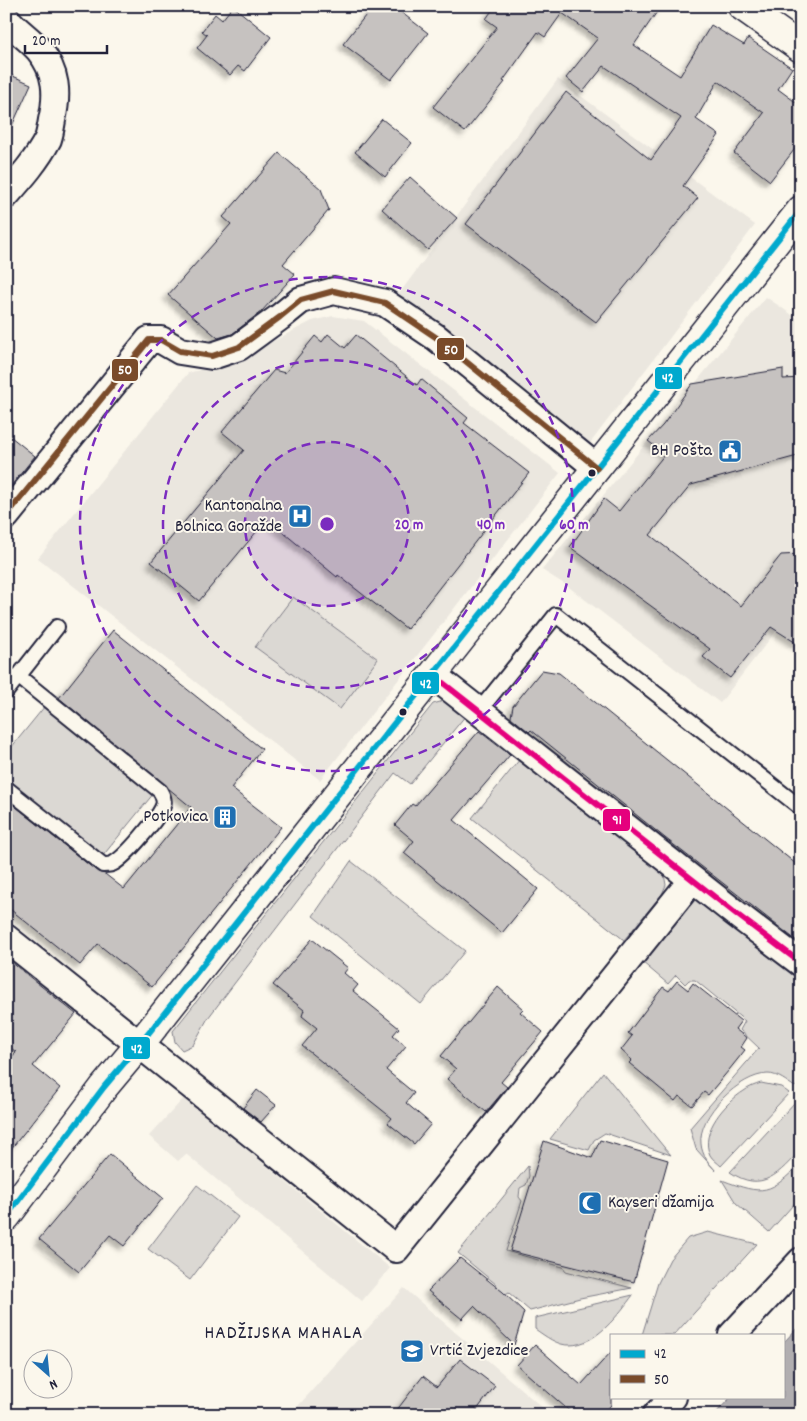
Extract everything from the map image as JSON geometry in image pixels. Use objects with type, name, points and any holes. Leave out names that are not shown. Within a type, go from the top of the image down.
[{"type":"main road","points":[[742,6],[801,48]]},
{"type":"main road","points":[[6,1217],[104,1087],[801,210]]},
{"type":"street","points":[[6,18],[12,26],[40,50],[51,71],[56,86],[56,102],[49,137],[29,169],[6,195]]},
{"type":"street","points":[[6,516],[148,340],[161,340],[180,351],[212,356],[239,347],[301,300],[334,291],[385,303],[437,338],[597,468]]},
{"type":"street","points":[[433,675],[692,880],[801,963]]},
{"type":"street","points":[[6,938],[396,1249],[692,880]]},
{"type":"street","points":[[733,1334],[801,1262]]},
{"type":"street","points":[[656,1415],[671,1398]]},
{"type":"lane","points":[[479,711],[556,615],[801,808]]},
{"type":"lane","points":[[6,692],[57,627]]},
{"type":"lane","points":[[6,788],[103,865],[112,864],[126,855],[164,805],[164,798],[160,791],[18,676]]},
{"type":"shaded area","points":[[558,79],[755,225],[588,446],[393,302]]},
{"type":"shaded area","points":[[766,297],[801,321],[801,599],[720,703],[566,585],[542,570]]},
{"type":"shaded area","name":"Kantonalna Bolnica Goražde","points":[[333,316],[364,321],[560,473],[320,780],[38,558],[188,373],[235,361],[312,321]]},
{"type":"shaded area","points":[[293,597],[378,659],[340,709],[255,647]]},
{"type":"shaded area","points":[[447,700],[466,715],[410,784],[395,773],[208,1018],[193,1045],[182,1050],[175,1042],[173,1031],[433,704]]},
{"type":"shaded area","points":[[45,706],[154,793],[101,858],[6,783],[6,754]]},
{"type":"shaded area","points":[[520,759],[664,874],[666,885],[662,894],[624,940],[472,818]]},
{"type":"shaded area","points":[[351,861],[465,951],[421,1004],[313,916]]},
{"type":"shaded area","points":[[700,894],[801,973],[801,1084],[799,1083],[795,1087],[775,1075],[768,1074],[745,1081],[722,1098],[706,1121],[702,1133],[701,1144],[704,1156],[711,1165],[696,1149],[690,1128],[759,1048],[740,1030],[745,1021],[695,980],[689,980],[685,984],[676,975],[668,984],[642,962]]},
{"type":"shaded area","points":[[603,1072],[671,1155],[605,1133],[594,1140],[589,1150],[550,1139]]},
{"type":"shaded area","points":[[761,1083],[781,1087],[789,1093],[721,1166],[710,1155],[708,1137],[711,1128],[716,1118],[730,1102],[748,1088]]},
{"type":"shaded area","points":[[184,1098],[390,1268],[362,1301],[186,1154],[178,1161],[149,1136]]},
{"type":"shaded area","points":[[796,1101],[801,1107],[801,1149],[786,1166],[770,1178],[761,1181],[741,1178],[730,1172]]},
{"type":"shaded area","points":[[801,1163],[801,1196],[769,1232],[736,1203],[722,1180],[757,1190],[766,1189],[781,1181]]},
{"type":"shaded area","points":[[528,1166],[529,1176],[526,1185],[520,1188],[519,1197],[522,1201],[506,1251],[563,1267],[566,1271],[632,1288],[580,1298],[530,1311],[509,1293],[494,1301],[490,1295],[497,1285],[458,1253]]},
{"type":"shaded area","points":[[197,1185],[238,1217],[190,1280],[148,1249]]},
{"type":"shaded area","points":[[708,1232],[757,1244],[675,1334],[642,1334],[658,1283],[670,1259],[688,1238]]},
{"type":"shaded area","name":"Vrtić Zvjezdice","points":[[404,1288],[551,1415],[290,1415]]},
{"type":"shaded area","points":[[633,1295],[606,1327],[589,1340],[580,1344],[561,1344],[535,1329],[535,1318]]},
{"type":"shaded area","points":[[801,1324],[801,1415],[714,1415],[730,1398],[784,1398],[784,1342]]},
{"type":"building","points":[[233,6],[271,37],[245,71],[238,66],[230,75],[197,48],[207,35],[202,31],[215,14],[222,20]]},
{"type":"building","points":[[373,6],[393,6],[428,33],[391,80],[343,44]]},
{"type":"building","points":[[495,6],[661,6],[634,45],[680,76],[711,25],[744,45],[748,38],[792,68],[778,89],[801,106],[801,141],[770,181],[734,153],[764,113],[718,81],[696,119],[719,135],[683,186],[698,198],[596,322],[466,224],[566,92],[651,160],[681,118],[604,66],[583,92],[566,78],[598,38],[562,13],[545,37],[538,32],[503,81],[505,82],[465,132],[433,107],[497,27],[486,19]]},
{"type":"building","points":[[6,73],[31,84],[6,139]]},
{"type":"building","points":[[382,119],[412,143],[385,177],[355,152]]},
{"type":"building","points":[[279,153],[321,189],[329,210],[283,264],[295,274],[262,311],[232,334],[218,338],[168,295],[231,224],[223,217]]},
{"type":"building","points":[[410,177],[457,218],[428,250],[382,209]]},
{"type":"building","points":[[328,334],[345,348],[356,335],[417,385],[421,379],[468,418],[464,423],[529,473],[407,629],[338,575],[337,577],[267,519],[199,601],[151,562],[244,450],[222,432],[274,370],[285,373],[315,336],[322,342]]},
{"type":"building","points":[[783,369],[783,379],[801,378],[801,455],[691,485],[650,535],[741,606],[781,555],[801,554],[801,646],[771,627],[730,678],[703,657],[710,649],[570,547],[604,499],[619,511],[665,454],[648,441],[663,425],[692,384]]},
{"type":"building","points":[[6,433],[35,456],[6,492]]},
{"type":"building","name":"Potkovica","points":[[113,630],[262,749],[231,788],[281,827],[152,987],[98,944],[80,965],[6,906],[6,799],[98,872],[105,874],[124,889],[191,807],[59,698]]},
{"type":"building","points":[[542,670],[559,673],[801,868],[801,944],[531,730],[529,732],[511,717],[513,706]]},
{"type":"building","points":[[479,731],[510,755],[454,820],[538,889],[502,933],[404,853],[414,841],[395,825],[412,804],[415,806]]},
{"type":"building","points":[[312,939],[348,968],[344,973],[358,985],[353,991],[399,1028],[393,1035],[406,1046],[386,1070],[414,1093],[406,1103],[431,1124],[414,1144],[388,1123],[392,1118],[302,1046],[317,1028],[302,1016],[304,1010],[273,985]]},
{"type":"building","points":[[6,958],[76,1014],[33,1066],[60,1088],[6,1155],[6,1064],[16,1052],[6,1044]]},
{"type":"building","points":[[677,981],[688,990],[693,983],[741,1021],[735,1029],[747,1038],[741,1047],[745,1050],[729,1070],[708,1095],[704,1092],[692,1106],[679,1096],[675,1101],[629,1063],[632,1060],[621,1050],[632,1036],[628,1033],[663,987],[669,991]]},
{"type":"building","points":[[498,987],[523,1009],[520,1012],[543,1032],[501,1082],[507,1087],[486,1112],[447,1079],[456,1069],[441,1056]]},
{"type":"building","points":[[257,1090],[276,1105],[261,1122],[243,1108]]},
{"type":"building","name":"Kayseri džamija","points":[[600,1140],[668,1160],[634,1282],[510,1251],[544,1141],[592,1158]]},
{"type":"building","points":[[110,1154],[163,1198],[124,1246],[110,1235],[79,1272],[39,1239]]},
{"type":"building","points":[[460,1258],[503,1292],[524,1312],[514,1345],[474,1306],[462,1319],[428,1291]]},
{"type":"building","points":[[535,1345],[581,1385],[610,1353],[611,1405],[602,1415],[574,1415],[517,1365]]},
{"type":"building","name":"Vrtić Zvjezdice","points":[[460,1359],[495,1386],[473,1415],[393,1415],[423,1376],[437,1387]]},
{"type":"transit line","name":"42","points":[[6,1217],[104,1087],[801,210]]},
{"type":"transit line","name":"50","points":[[6,516],[149,340],[161,340],[180,351],[212,356],[239,347],[301,300],[334,291],[385,303],[437,338],[597,468]]},
{"type":"transit line","name":"91","points":[[433,675],[801,963]]},
{"type":"place","name":"BH Pošta","points":[[730,451]]},
{"type":"place","name":"Kantonalna Bolnica Goražde","points":[[300,516]]},
{"type":"place","name":"Potkovica","points":[[225,817]]},
{"type":"place","name":"Kayseri džamija","points":[[590,1203]]},
{"type":"place","name":"Vrtić Zvjezdice","points":[[412,1351]]},
{"type":"district","name":"HADŽIJSKA MAHALA","points":[[284,1334]]}]
